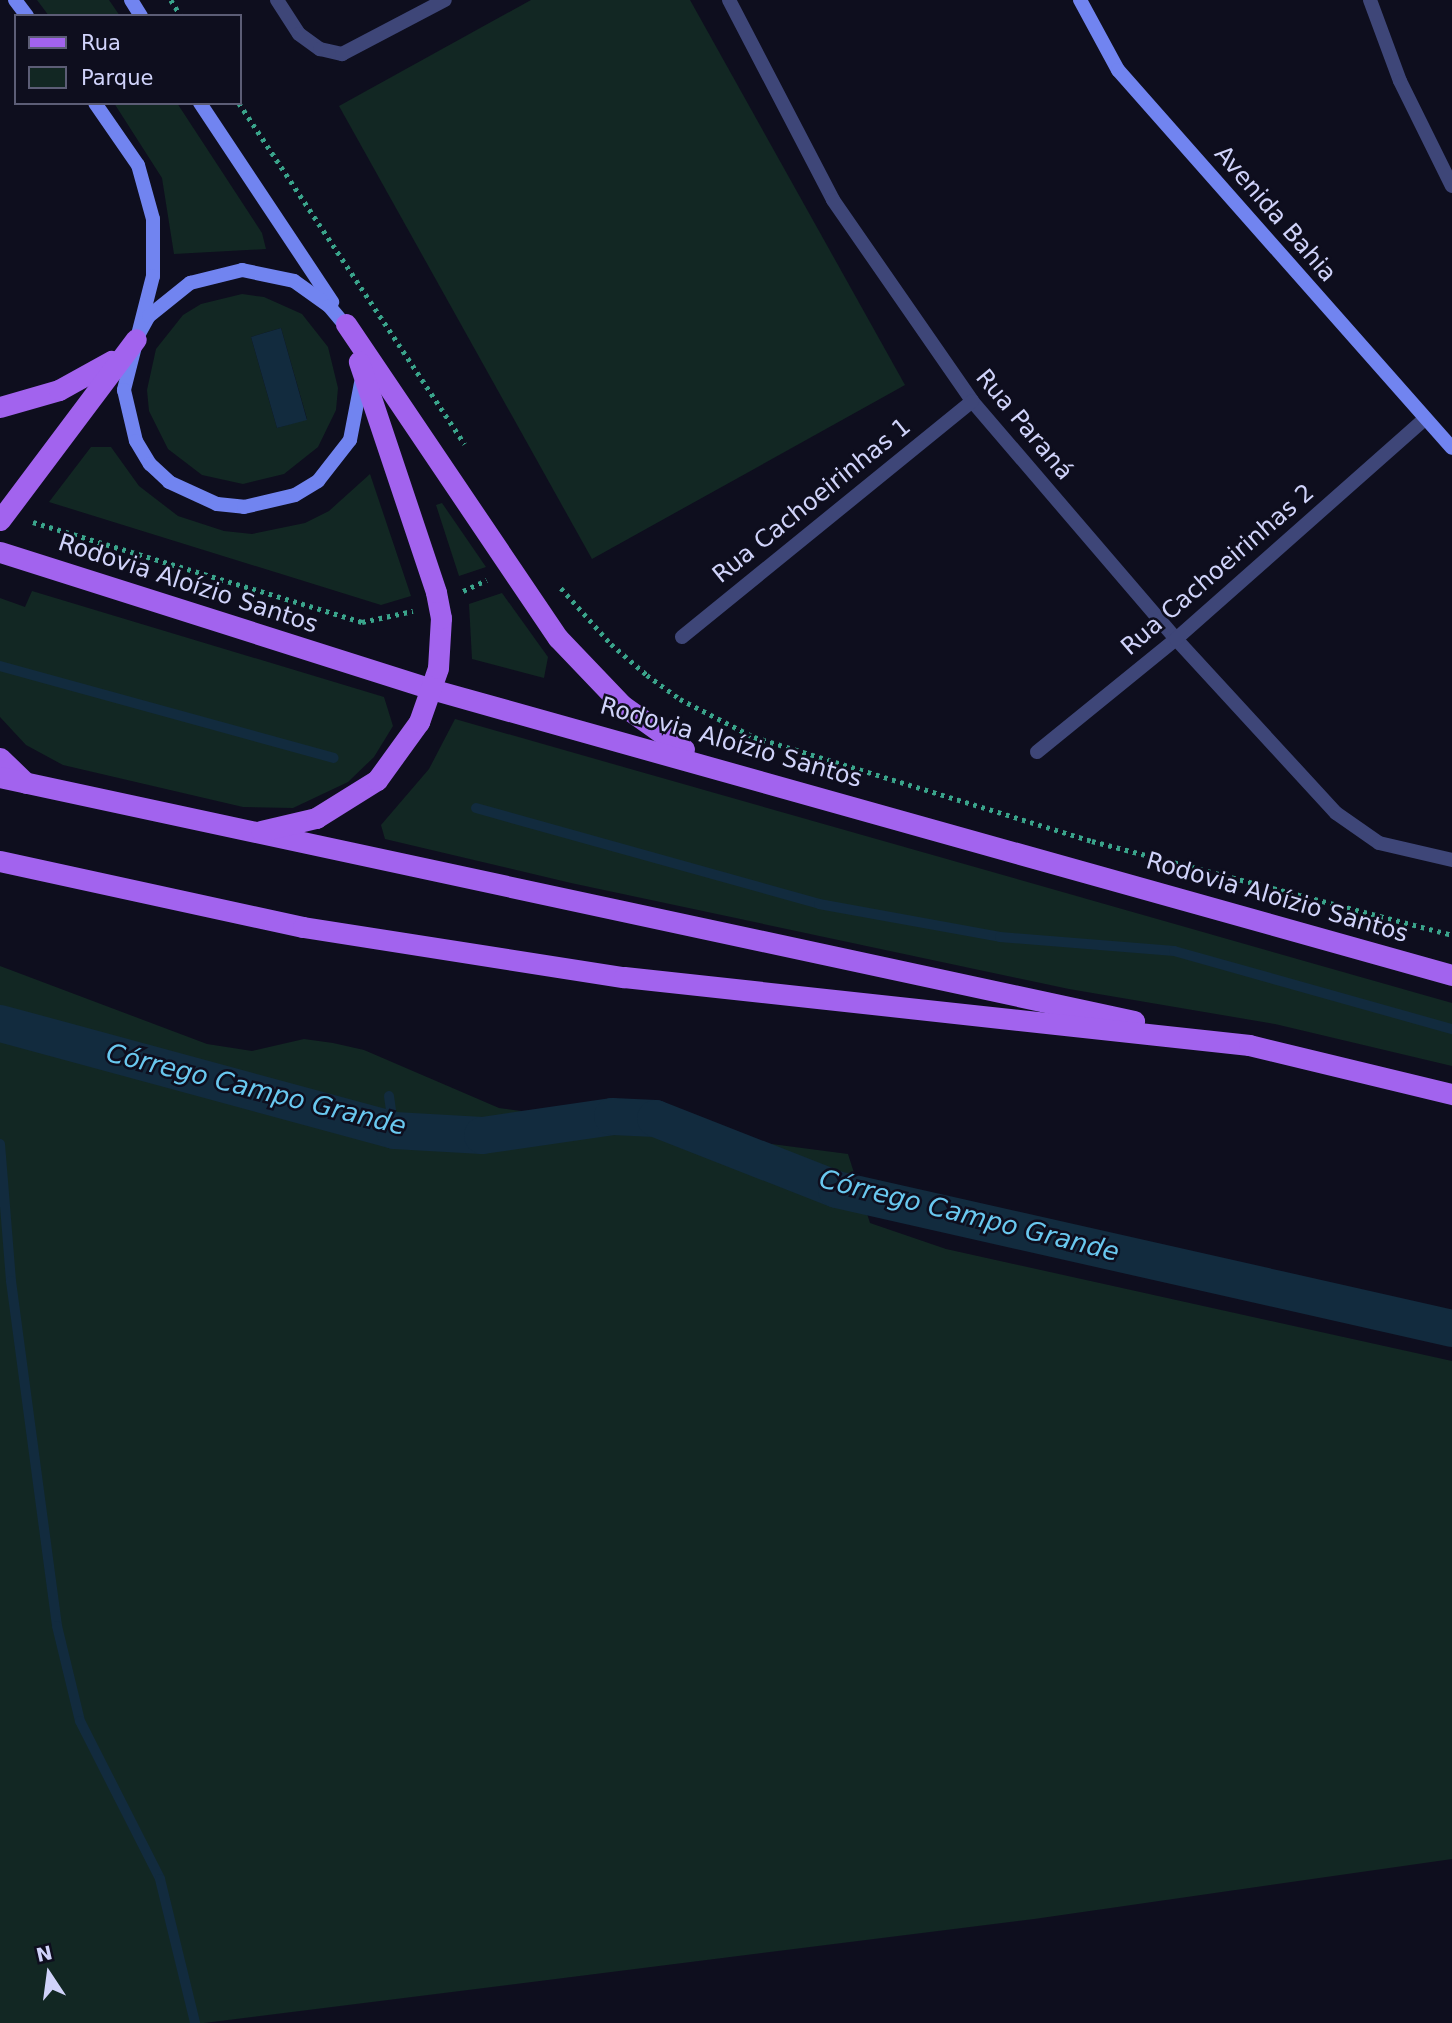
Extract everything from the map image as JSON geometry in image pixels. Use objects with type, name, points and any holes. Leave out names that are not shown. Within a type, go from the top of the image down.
[{"type":"main road","name":"Avenida Bahia","points":[[1080,0],[1118,70],[1452,448]]},
{"type":"main road","points":[[96,105],[138,164],[153,219],[153,276],[124,390],[136,441],[169,482],[217,505],[270,504],[318,481],[350,440],[359,414],[359,362]]},
{"type":"main road","points":[[201,105],[511,570],[585,670],[653,728],[707,762]]},
{"type":"main road","points":[[2,517],[136,339],[149,316],[179,290],[216,274],[242,270],[294,281],[346,324],[438,602],[441,646],[431,689],[400,753],[367,788],[316,818],[245,832]]},
{"type":"main road","points":[[0,407],[88,377],[136,339]]},
{"type":"main road","name":"Rodovia Aloízio Santos","points":[[0,552],[431,689],[707,762],[1452,975]]},
{"type":"main road","points":[[0,758],[28,785]]},
{"type":"main road","points":[[0,777],[245,832],[1249,1045],[1452,1094]]},
{"type":"main road","points":[[0,860],[303,927],[624,977],[1249,1045]]},
{"type":"street","points":[[277,0],[299,34],[320,49],[342,54],[445,0]]},
{"type":"street","name":"Rua Paraná","points":[[729,0],[833,200],[972,401],[1176,639],[1354,830],[1380,843],[1452,860]]},
{"type":"street","points":[[1370,0],[1399,81],[1452,186]]},
{"type":"street","name":"Rua Cachoeirinhas 1","points":[[682,637],[972,401]]},
{"type":"street","name":"Rua Cachoeirinhas 2","points":[[1037,752],[1176,639],[1425,419]]},
{"type":"path","points":[[240,105],[467,447]]},
{"type":"path","points":[[2,517],[362,622],[381,622],[438,602],[511,570]]},
{"type":"path","points":[[557,582],[611,644],[647,675],[680,699],[754,737],[1092,841],[1452,935]]},
{"type":"green space","points":[[37,0],[109,0],[119,14],[48,14]]},
{"type":"green space","points":[[531,0],[690,0],[905,385],[592,559],[339,106]]},
{"type":"green space","points":[[115,105],[178,105],[262,233],[266,249],[174,254],[162,178]]},
{"type":"green space","points":[[242,294],[264,297],[302,314],[328,347],[338,388],[336,410],[318,447],[284,474],[243,484],[202,475],[168,449],[149,411],[147,390],[156,349],[183,315],[201,304]],"holes":[[[281,328],[307,419],[277,428],[251,337]]]},
{"type":"green space","points":[[91,447],[111,447],[139,486],[178,516],[224,531],[252,534],[305,523],[329,511],[370,474],[411,596],[381,605],[49,502]]},
{"type":"green space","points":[[442,503],[486,567],[459,576],[436,505]]},
{"type":"green space","points":[[32,591],[384,697],[393,726],[374,757],[348,782],[293,808],[243,807],[63,765],[26,745],[0,717],[0,598],[25,607]]},
{"type":"green space","points":[[502,593],[548,657],[544,678],[472,659],[469,604]]},
{"type":"green space","points":[[455,719],[1452,1003],[1452,1066],[1275,1024],[1069,989],[571,883],[385,839],[381,825],[429,769]]},
{"type":"green space","points":[[0,966],[207,1044],[252,1051],[304,1039],[333,1043],[364,1050],[499,1108],[848,1154],[870,1223],[946,1249],[1452,1361],[1452,1859],[1034,1919],[204,2023],[0,2023]]},
{"type":"water","points":[[281,328],[307,420],[277,428],[251,337]]},
{"type":"waterway","points":[[0,666],[334,758]]},
{"type":"waterway","points":[[476,808],[819,904],[1000,937],[1174,951],[1452,1029]]},
{"type":"waterway","name":"Córrego Campo Grande","points":[[0,1023],[394,1130],[482,1135],[612,1116],[655,1118],[836,1189],[1452,1328]]},
{"type":"waterway","points":[[389,1096],[394,1130]]},
{"type":"waterway","points":[[0,1144],[11,1281],[57,1626],[80,1721],[160,1879],[195,2023]]}]
